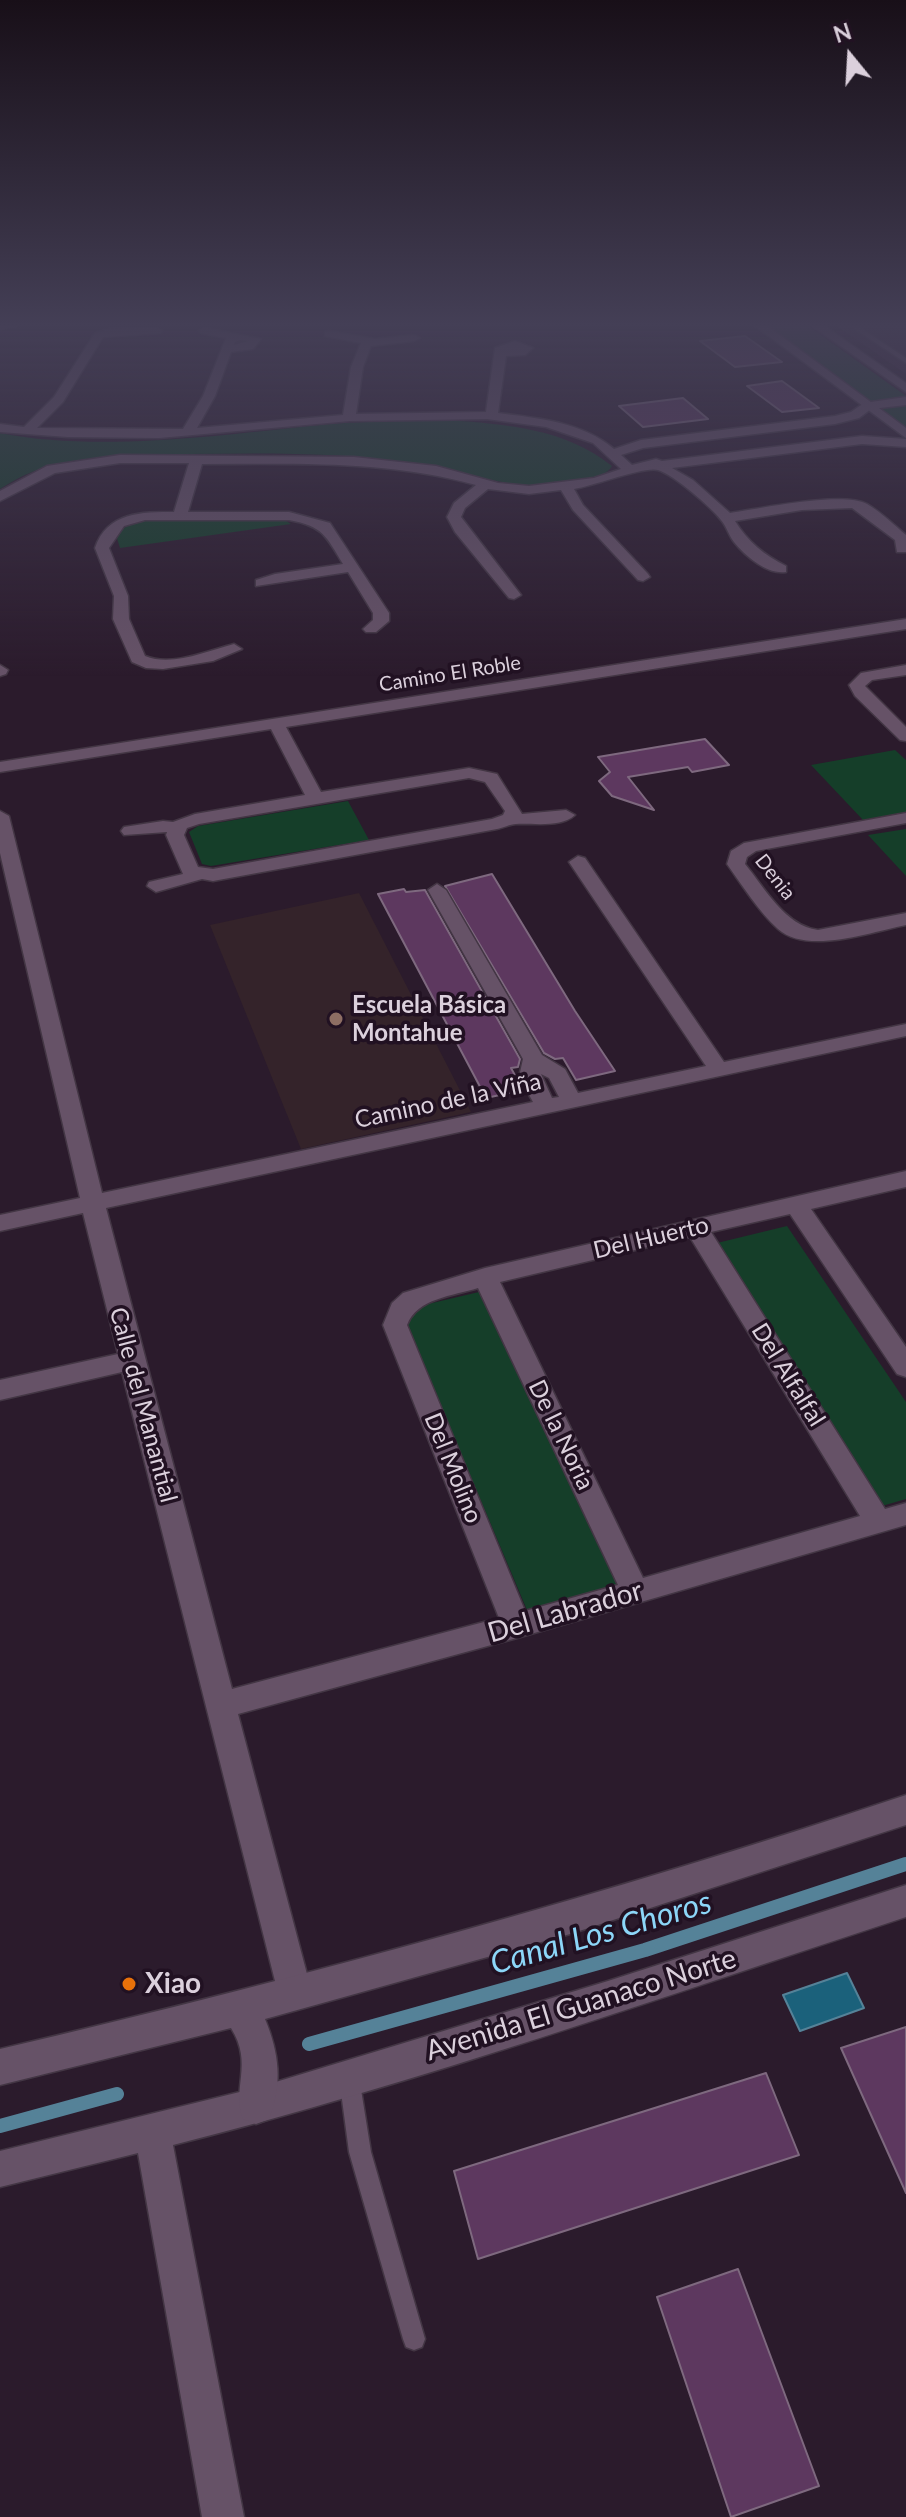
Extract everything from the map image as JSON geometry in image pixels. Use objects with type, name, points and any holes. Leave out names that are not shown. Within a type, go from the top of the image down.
[{"type":"street","points":[[595,442],[613,453],[629,469]]},
{"type":"street","points":[[625,442],[688,483],[727,518],[739,539],[762,560],[781,569]]},
{"type":"street","points":[[613,453],[661,442]]},
{"type":"street","points":[[0,497],[39,473],[120,459],[364,461],[436,470],[486,484],[529,490],[566,487],[614,477],[629,469],[842,442]]},
{"type":"street","points":[[180,516],[197,458]]},
{"type":"street","points":[[486,484],[459,506],[454,517],[460,529],[514,595]]},
{"type":"street","points":[[566,487],[578,507],[643,577]]},
{"type":"street","points":[[727,518],[802,506],[857,505],[902,539],[902,549]]},
{"type":"street","points":[[234,649],[207,658],[163,664],[146,663],[136,656],[121,619],[121,596],[102,553],[103,544],[119,523],[129,518],[180,516],[289,516],[311,520],[329,530],[382,617],[379,624],[371,629]]},
{"type":"street","points":[[261,583],[275,578],[352,567]]},
{"type":"street","name":"Camino El Roble","points":[[0,767],[906,624]]},
{"type":"street","points":[[906,670],[867,676],[857,685],[861,693],[906,736]]},
{"type":"street","points":[[284,722],[324,798]]},
{"type":"street","points":[[130,831],[163,826],[176,828],[195,819],[481,773],[491,778],[512,808],[511,818]]},
{"type":"street","points":[[176,828],[175,835],[188,868],[197,874],[213,875],[497,824],[511,818],[532,820],[566,815]]},
{"type":"street","name":"Calle del Manantial","points":[[0,816],[131,1360],[295,1993]]},
{"type":"street","name":"Denia","points":[[906,818],[750,847],[738,855],[736,864],[785,925],[801,934],[818,936],[906,919]]},
{"type":"street","points":[[578,862],[719,1070]]},
{"type":"street","points":[[156,886],[197,874]]},
{"type":"street","points":[[437,890],[534,1059],[557,1074],[572,1101]]},
{"type":"street","name":"Camino de la Viña","points":[[0,1223],[905,1031]]},
{"type":"street","points":[[534,1059],[530,1077],[546,1107]]},
{"type":"street","name":"Del Huerto","points":[[401,1309],[412,1299],[485,1277],[906,1179]]},
{"type":"street","points":[[795,1204],[906,1367]]},
{"type":"street","name":"Del Alfalfal","points":[[696,1227],[892,1518]]},
{"type":"street","name":"De la Noria","points":[[485,1277],[636,1592]]},
{"type":"street","name":"Del Molino","points":[[401,1309],[395,1325],[517,1626]]},
{"type":"street","points":[[0,1390],[131,1360]]},
{"type":"street","name":"Del Labrador","points":[[222,1705],[517,1626],[892,1518]]},
{"type":"street","points":[[0,2067],[239,2009],[490,1942],[672,1888],[906,1810]]},
{"type":"street","name":"Avenida El Guanaco Norte","points":[[0,2169],[256,2106],[608,1998],[906,1901]]},
{"type":"street","points":[[239,2009],[251,2025],[261,2055],[262,2071],[256,2106]]},
{"type":"street","points":[[152,2131],[223,2517]]},
{"type":"lane","points":[[349,2077],[360,2152],[414,2339]]},
{"type":"shaded area","name":"Escuela Básica Montahue","points":[[359,893],[471,1112],[301,1149],[210,925]]},
{"type":"green space","points":[[0,442],[573,442],[612,466],[606,472],[584,481],[530,486],[385,459],[273,454],[134,455],[61,463],[32,472],[0,489]]},
{"type":"green space","points":[[179,519],[286,521],[291,524],[120,548],[116,535],[129,525]]},
{"type":"green space","points":[[895,750],[906,760],[906,812],[863,820],[811,765]]},
{"type":"green space","points":[[348,801],[369,840],[211,866],[202,864],[189,832],[198,826]]},
{"type":"green space","points":[[906,829],[906,876],[868,835]]},
{"type":"green space","points":[[787,1226],[906,1402],[906,1499],[882,1506],[717,1243]]},
{"type":"green space","points":[[479,1292],[617,1585],[527,1610],[406,1323],[415,1307]]},
{"type":"water","points":[[847,1973],[864,2008],[800,2031],[783,1995]]},
{"type":"building","points":[[705,739],[729,765],[692,772],[688,767],[628,777],[654,810],[612,796],[599,781],[610,772],[598,757]]},
{"type":"building","points":[[492,874],[615,1071],[576,1080],[563,1058],[555,1059],[544,1053],[445,886]]},
{"type":"building","points":[[404,889],[406,892],[425,890],[520,1059],[518,1067],[511,1068],[523,1090],[486,1098],[378,894]]},
{"type":"building","points":[[906,2027],[906,2193],[841,2048]]},
{"type":"building","points":[[766,2073],[799,2155],[478,2259],[454,2171]]},
{"type":"building","points":[[738,2269],[819,2486],[731,2517],[657,2297]]},
{"type":"waterway","name":"Canal Los Choros","points":[[309,2044],[645,1950],[906,1864]]},
{"type":"waterway","name":"Canal Los Choros","points":[[0,2126],[117,2094]]},
{"type":"place","name":"Escuela Básica Montahue","points":[[336,1019]]},
{"type":"place","name":"Xiao","points":[[129,1984]]}]
